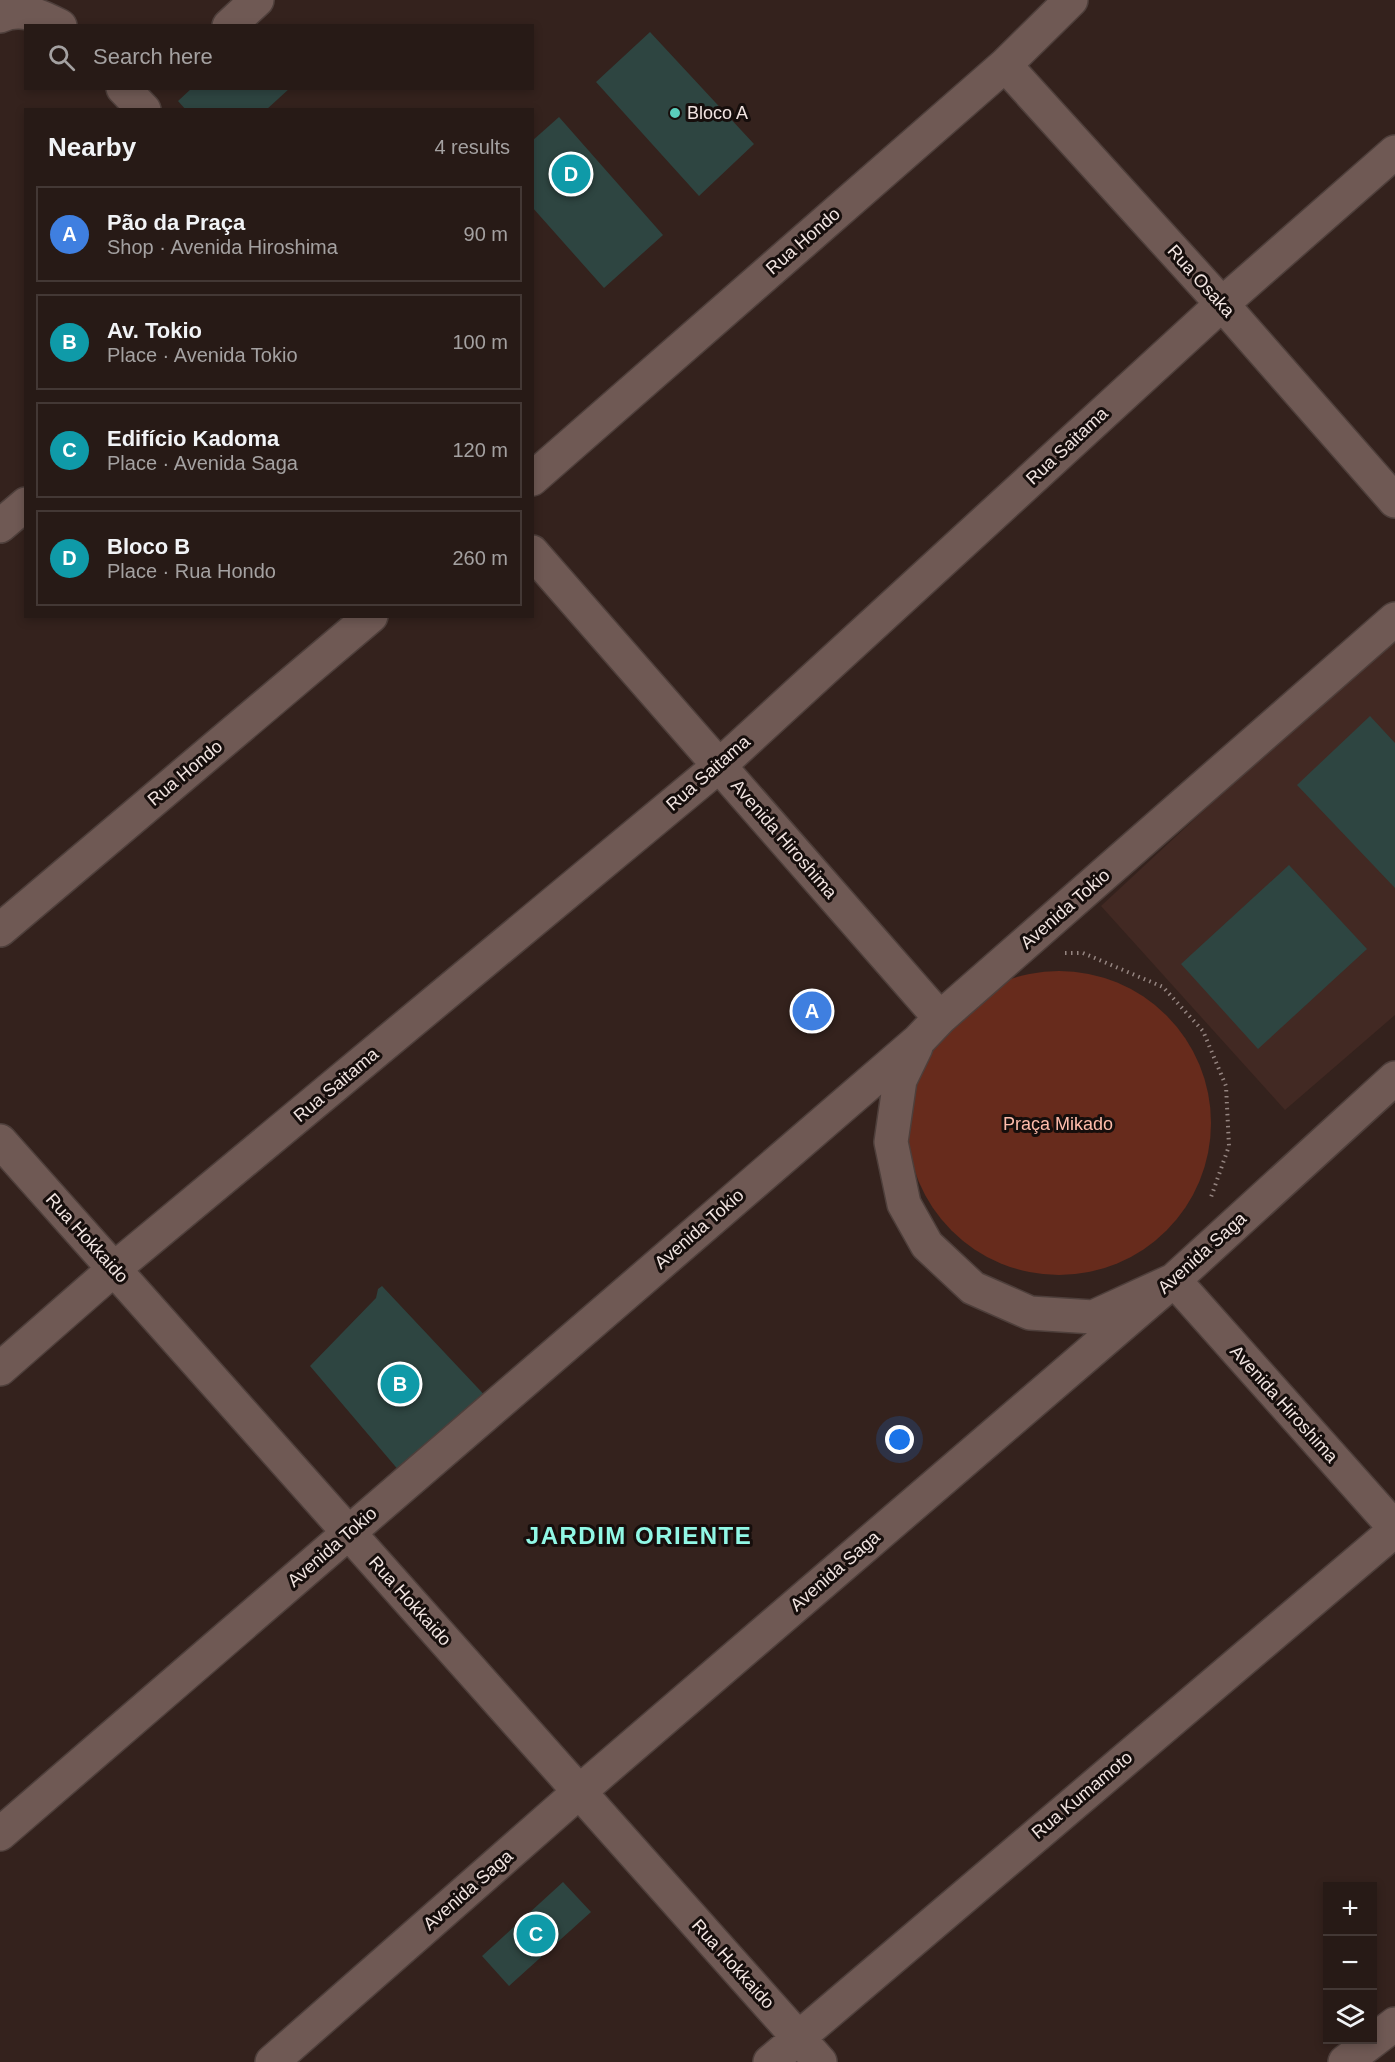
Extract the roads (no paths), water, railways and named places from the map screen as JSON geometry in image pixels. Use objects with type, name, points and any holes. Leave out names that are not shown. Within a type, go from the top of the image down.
[{"type":"street","points":[[231,24],[257,0]]},
{"type":"street","name":"Rua Hondo","points":[[534,477],[1005,65],[1071,0]]},
{"type":"street","points":[[0,16],[8,12],[29,12],[56,24]]},
{"type":"street","name":"Rua Osaka","points":[[1005,65],[1222,304],[1395,501]]},
{"type":"street","name":"Rua Saitama","points":[[0,1369],[114,1269],[720,765],[1222,304],[1395,152]]},
{"type":"street","points":[[0,526],[24,506]]},
{"type":"street","name":"Avenida Hiroshima","points":[[534,554],[720,765],[929,1029]]},
{"type":"street","name":"Rua Hondo","points":[[0,930],[369,618]]},
{"type":"street","name":"Avenida Tokio","points":[[0,1834],[929,1029],[1395,619]]},
{"type":"street","points":[[929,1029],[900,1080],[891,1142],[904,1204],[927,1245],[973,1288],[1030,1313],[1093,1317],[1174,1280]]},
{"type":"street","name":"Avenida Saga","points":[[272,2062],[579,1792],[1174,1280],[1395,1078]]},
{"type":"street","name":"Rua Hokkaido","points":[[0,1141],[820,2062]]},
{"type":"street","name":"Avenida Hiroshima","points":[[1174,1280],[1395,1529]]},
{"type":"street","name":"Rua Kumamoto","points":[[770,2062],[1395,1529]]},
{"type":"street","points":[[1345,2062],[1395,2024]]},
{"type":"place","name":"Bloco A","points":[[675,113]]},
{"type":"place","name":"Bloco B","points":[[571,174]]},
{"type":"place","name":"Pão da Praça","points":[[812,1011]]},
{"type":"place","name":"Av. Tokio","points":[[400,1384]]},
{"type":"place","name":"Edifício Kadoma","points":[[536,1934]]},
{"type":"district","name":"JARDIM ORIENTE","points":[[639,1535]]},
{"type":"park label","name":"Praça Mikado","points":[[1058,1124]]}]
